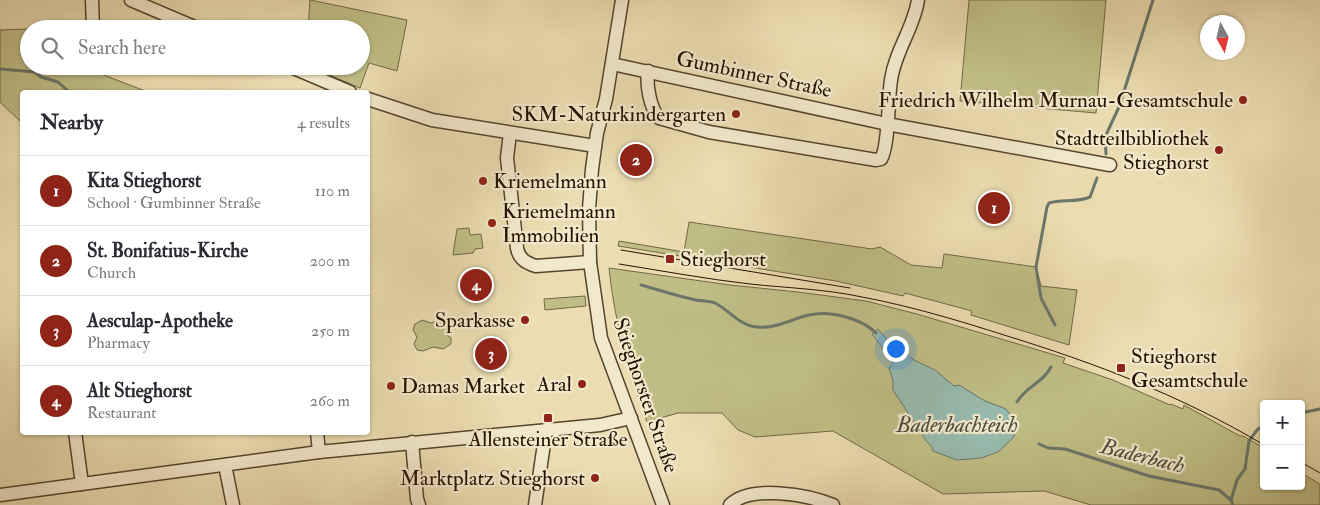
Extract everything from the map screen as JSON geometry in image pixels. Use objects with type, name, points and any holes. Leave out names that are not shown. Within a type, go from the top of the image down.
[{"type":"street","points":[[92,0],[93,20]]},
{"type":"street","points":[[131,0],[178,20]]},
{"type":"street","name":"Stieghorster Straße","points":[[622,0],[612,64],[595,146],[589,209],[590,262],[603,345],[663,505]]},
{"type":"street","points":[[648,72],[647,80],[655,113],[660,118],[709,132],[876,160],[881,159],[884,154],[887,137],[893,66],[913,18],[918,0]]},
{"type":"street","name":"Gumbinner Straße","points":[[612,64],[887,124],[1110,165]]},
{"type":"street","points":[[310,75],[345,90]]},
{"type":"street","points":[[370,100],[432,120],[595,146]]},
{"type":"street","points":[[510,133],[507,158],[517,248],[520,257],[536,266],[590,262]]},
{"type":"street","points":[[0,495],[320,452],[600,425],[631,418]]},
{"type":"street","points":[[535,505],[546,430]]},
{"type":"street","points":[[75,435],[82,484]]},
{"type":"street","points":[[317,435],[320,452]]},
{"type":"street","points":[[412,442],[419,505]]},
{"type":"street","points":[[225,465],[233,505]]},
{"type":"street","points":[[730,505],[745,496],[771,494],[802,496],[833,505]]},
{"type":"shaded area","points":[[310,0],[407,20],[397,71],[370,63],[370,20],[309,20]]},
{"type":"shaded area","points":[[969,0],[1106,0],[1096,113],[960,101]]},
{"type":"shaded area","points":[[20,29],[20,75],[104,75],[143,90],[20,90],[20,121],[0,102],[0,30]]},
{"type":"shaded area","points":[[329,75],[365,75],[360,88]]},
{"type":"shaded area","points":[[689,222],[872,249],[880,247],[911,265],[942,268],[944,254],[1036,267],[1041,286],[1077,290],[1069,345],[971,315],[972,311],[905,293],[903,296],[836,281],[618,246],[619,241],[684,252]]},
{"type":"shaded area","points":[[469,228],[470,235],[481,234],[483,248],[475,249],[473,253],[453,255],[457,229]]},
{"type":"shaded area","points":[[609,268],[866,301],[917,314],[1065,358],[1063,363],[1113,380],[1170,405],[1183,409],[1184,405],[1260,446],[1260,490],[1305,490],[1305,475],[1320,484],[1320,505],[1091,505],[1044,491],[943,494],[833,431],[755,437],[738,430],[722,413],[678,413],[647,422],[623,346]]},
{"type":"shaded area","points":[[585,296],[586,306],[545,310],[544,299]]},
{"type":"shaded area","points":[[445,319],[448,323],[450,329],[447,335],[451,338],[451,344],[443,349],[433,347],[423,351],[417,350],[414,344],[417,337],[413,330],[415,324],[422,320],[431,323]]},
{"type":"water","name":"Baderbachteich","points":[[878,329],[899,353],[906,354],[935,370],[954,386],[959,385],[985,401],[1006,409],[1010,414],[1016,431],[1013,438],[998,452],[981,458],[957,460],[933,451],[893,390],[893,381],[889,368],[893,362],[872,334]]},
{"type":"waterway","points":[[1106,154],[1105,137],[1119,107],[1153,0]]},
{"type":"waterway","name":"Baderbach","points":[[0,69],[20,71]]},
{"type":"waterway","name":"Baderbach","points":[[39,75],[58,82],[67,90]]},
{"type":"waterway","points":[[1055,325],[1041,298],[1036,267],[1047,207],[1049,203],[1080,200],[1090,197],[1097,178]]},
{"type":"waterway","name":"Baderbach","points":[[641,285],[696,300],[715,303],[740,321],[751,326],[771,327],[809,315],[826,314],[853,319],[876,333]]},
{"type":"waterway","points":[[1017,402],[1025,392],[1043,378],[1051,367]]},
{"type":"waterway","points":[[1305,412],[1320,409]]},
{"type":"waterway","points":[[1231,500],[1237,480],[1245,469],[1249,441],[1260,428]]},
{"type":"waterway","name":"Baderbach","points":[[1039,444],[1048,448],[1065,449],[1149,476],[1219,490],[1231,500],[1233,505]]},
{"type":"tram line","points":[[621,250],[850,288]]},
{"type":"tram line","points":[[619,264],[734,282],[848,294],[969,324],[1071,357],[1137,382],[1202,411],[1260,443]]},
{"type":"tram line","points":[[1305,464],[1320,473]]},
{"type":"place","name":"Friedrich Wilhelm Murnau-Gesamtschule","points":[[1243,100]]},
{"type":"place","name":"SKM-Naturkindergarten","points":[[736,114]]},
{"type":"place","name":"Stadtteilbibliothek Stieghorst","points":[[1219,150]]},
{"type":"place","name":"St. Bonifatius-Kirche","points":[[636,160]]},
{"type":"place","name":"Kriemelmann","points":[[483,181]]},
{"type":"place","name":"Kita Stieghorst","points":[[994,208]]},
{"type":"place","name":"Kriemelmann Immobilien","points":[[492,223]]},
{"type":"place","name":"Stieghorst","points":[[670,259]]},
{"type":"place","name":"Alt Stieghorst","points":[[476,285]]},
{"type":"place","name":"Sparkasse","points":[[525,320]]},
{"type":"place","name":"Aesculap-Apotheke","points":[[491,354]]},
{"type":"place","name":"Stieghorst Gesamtschule","points":[[1121,368]]},
{"type":"place","name":"Aral","points":[[582,384]]},
{"type":"place","name":"Damas Market","points":[[391,386]]},
{"type":"place","name":"Allensteiner Straße","points":[[548,418]]},
{"type":"place","name":"Marktplatz Stieghorst","points":[[595,478]]}]
